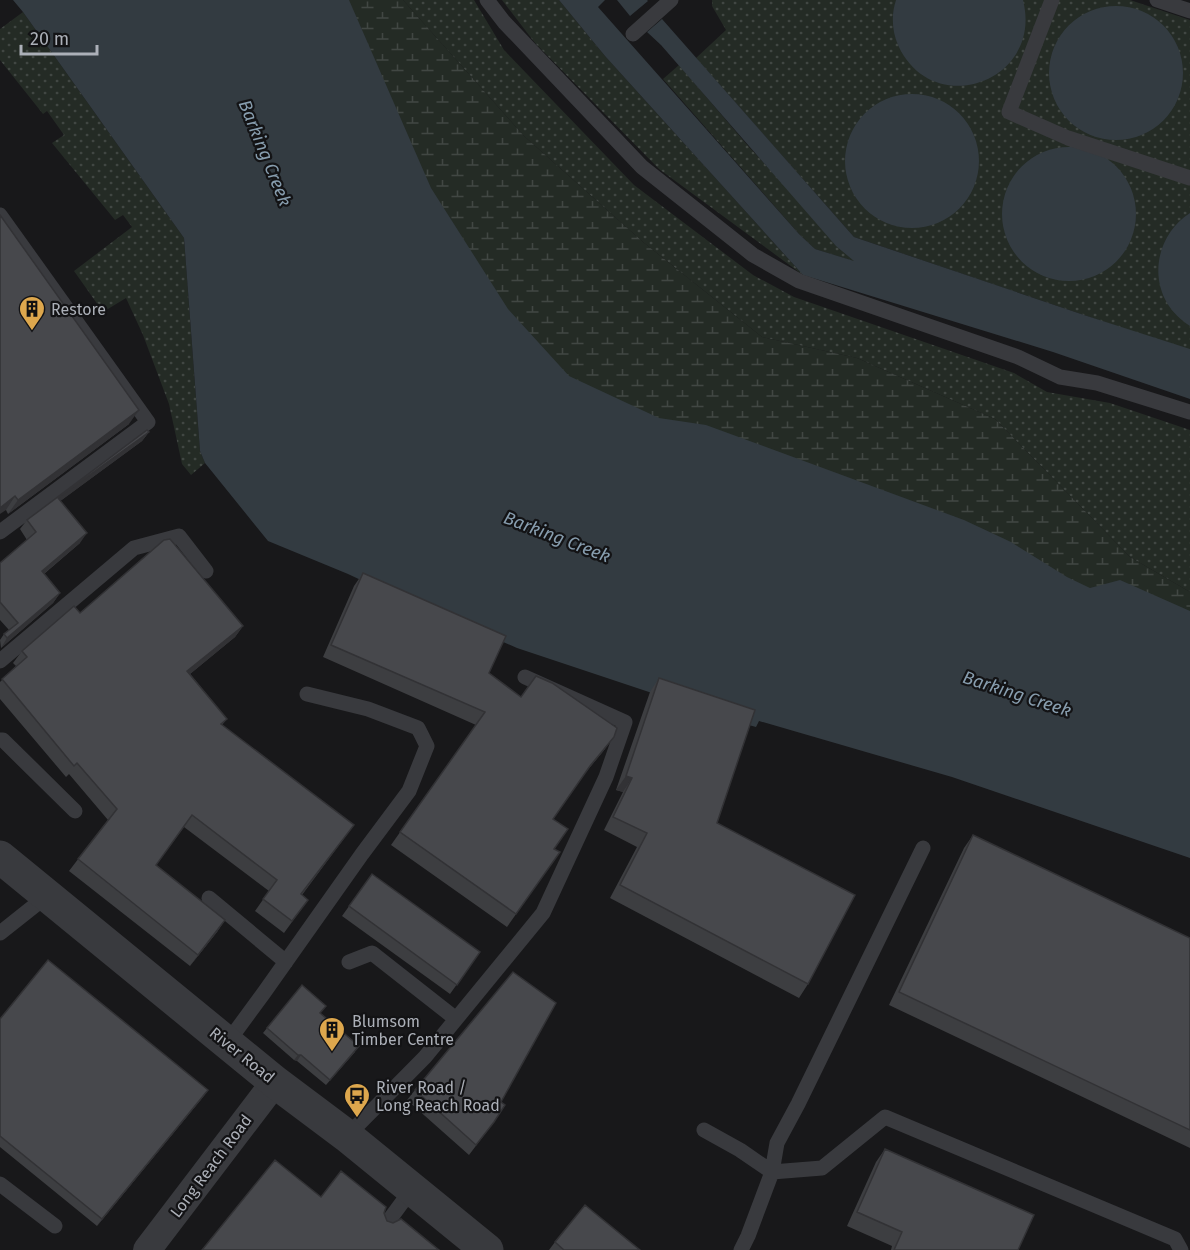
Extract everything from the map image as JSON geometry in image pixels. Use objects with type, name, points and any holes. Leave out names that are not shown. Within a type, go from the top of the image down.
[{"type":"street","name":"River Road","points":[[0,857],[274,1082],[487,1250]]},
{"type":"street","name":"Long Reach Road","points":[[147,1250],[274,1082]]},
{"type":"lane","points":[[487,0],[504,22],[642,167],[753,255],[800,281],[1017,357],[1060,377],[1097,384],[1190,412]]},
{"type":"lane","points":[[633,34],[671,0]]},
{"type":"lane","points":[[1052,0],[1009,112],[1068,138],[1190,178]]},
{"type":"lane","points":[[1157,0],[1190,11]]},
{"type":"lane","points":[[0,215],[148,423],[0,532]]},
{"type":"lane","points":[[0,661],[134,548],[179,536],[206,571]]},
{"type":"lane","points":[[346,1137],[425,1057],[543,912],[606,777],[625,722],[525,677]]},
{"type":"lane","points":[[226,1043],[409,791],[427,746],[418,728],[368,710],[307,694]]},
{"type":"lane","points":[[0,740],[3,740],[75,811]]},
{"type":"lane","points":[[741,1250],[772,1172],[777,1143],[923,848]]},
{"type":"lane","points":[[0,933],[48,895]]},
{"type":"lane","points":[[209,898],[286,962]]},
{"type":"lane","points":[[349,962],[372,954],[456,1019]]},
{"type":"lane","points":[[704,1130],[740,1150],[772,1172],[822,1168],[885,1117],[1175,1239],[1181,1250]]},
{"type":"lane","points":[[0,1184],[55,1226]]},
{"type":"lane","points":[[384,1227],[412,1189]]},
{"type":"green space","points":[[324,0],[403,0],[524,136],[643,242],[762,337],[857,358],[995,419],[1130,557],[1190,592],[1190,663],[589,433],[314,17]]},
{"type":"green space","points":[[403,0],[474,0],[504,50],[634,185],[753,275],[794,297],[1014,373],[1047,392],[1110,403],[1190,430],[1190,592],[1130,557],[995,419],[857,358],[762,337],[643,242],[524,136]]},
{"type":"green space","points":[[502,0],[559,0],[605,56],[803,275],[659,169],[535,43]]},
{"type":"green space","points":[[712,0],[1130,0],[1190,20],[1190,351],[854,237],[696,58],[726,30],[712,6]]},
{"type":"green space","points":[[23,12],[184,238],[200,451],[205,463],[191,475],[182,464],[169,404],[143,335],[126,298],[103,312],[74,271],[132,227],[123,215],[115,220],[52,143],[64,135],[47,111],[43,114],[0,60],[0,29]]},
{"type":"green space","points":[[679,65],[749,147],[856,262],[815,249],[799,234],[663,79]]},
{"type":"water","name":"Barking Creek","points":[[13,0],[349,0],[431,188],[508,309],[569,376],[659,418],[706,425],[964,520],[1011,542],[1067,577],[1090,588],[1120,580],[1190,611],[1190,858],[952,777],[759,721],[756,727],[745,724],[517,648],[268,541],[205,463],[200,451],[184,238]]},
{"type":"water","points":[[559,0],[605,0],[598,7],[799,234],[815,249],[854,261],[836,246],[661,45],[647,32],[662,19],[854,237],[1190,349],[1190,399],[1053,352],[803,275],[605,56]]},
{"type":"water","points":[[617,0],[647,0],[648,1],[630,16]]},
{"type":"water","points":[[896,0],[1023,0],[1025,29],[1017,52],[1002,70],[981,82],[958,86],[935,82],[914,68],[898,45],[893,23]]},
{"type":"water","points":[[1116,6],[1142,11],[1163,26],[1178,47],[1183,73],[1178,99],[1163,120],[1142,135],[1116,140],[1090,135],[1069,120],[1054,99],[1049,73],[1054,47],[1069,26],[1090,11]]},
{"type":"water","points":[[912,94],[938,99],[959,114],[974,135],[979,161],[974,187],[959,208],[938,223],[912,228],[886,223],[865,208],[850,187],[845,161],[850,135],[865,114],[886,99]]},
{"type":"water","points":[[1069,147],[1095,152],[1116,167],[1131,188],[1136,214],[1131,240],[1116,261],[1095,276],[1069,281],[1043,276],[1022,261],[1007,240],[1002,214],[1007,188],[1022,167],[1043,152]]},
{"type":"water","points":[[1190,213],[1190,326],[1177,316],[1167,303],[1159,279],[1158,266],[1160,254],[1171,231]]},
{"type":"building","name":"Restore","points":[[0,215],[139,410],[18,500],[15,496],[0,508]]},
{"type":"building","points":[[147,430],[149,432],[58,498],[87,533],[42,571],[60,593],[7,638],[4,634],[18,623],[0,602],[0,563],[36,532],[27,520]]},
{"type":"building","points":[[170,539],[243,626],[187,671],[227,719],[221,724],[354,825],[301,894],[308,900],[292,921],[263,899],[277,880],[192,815],[156,865],[225,920],[198,955],[78,859],[117,809],[77,763],[74,766],[2,679],[27,657],[22,651],[74,606],[80,613],[164,540]]},
{"type":"building","points":[[363,573],[506,636],[489,673],[521,697],[536,676],[552,683],[617,728],[614,737],[590,766],[553,819],[568,829],[554,849],[560,852],[516,914],[400,832],[485,712],[331,645]]},
{"type":"building","points":[[659,678],[755,710],[717,823],[855,895],[808,984],[620,885],[647,833],[613,817],[632,778],[626,776]]},
{"type":"building","points":[[973,835],[1190,938],[1190,1130],[899,992]]},
{"type":"building","points":[[372,874],[480,952],[457,985],[349,906]]},
{"type":"building","points":[[48,960],[208,1090],[102,1219],[0,1136],[0,1019]]},
{"type":"building","points":[[513,972],[556,1003],[501,1102],[505,1105],[476,1145],[415,1090]]},
{"type":"building","points":[[302,985],[326,1006],[320,1013],[359,1046],[330,1080],[267,1028]]},
{"type":"building","points":[[885,1149],[1034,1215],[1018,1250],[894,1250],[902,1232],[857,1212]]},
{"type":"building","points":[[275,1160],[321,1197],[341,1171],[386,1207],[384,1213],[387,1221],[393,1223],[401,1219],[439,1250],[202,1250]]},
{"type":"building","points":[[585,1205],[640,1250],[564,1250],[555,1242]]},
{"type":"place","name":"Restore","points":[[32,332]]},
{"type":"place","name":"Blumsom Timber Centre","points":[[332,1053]]},
{"type":"place","name":"River Road / Long Reach Road","points":[[357,1119]]}]
